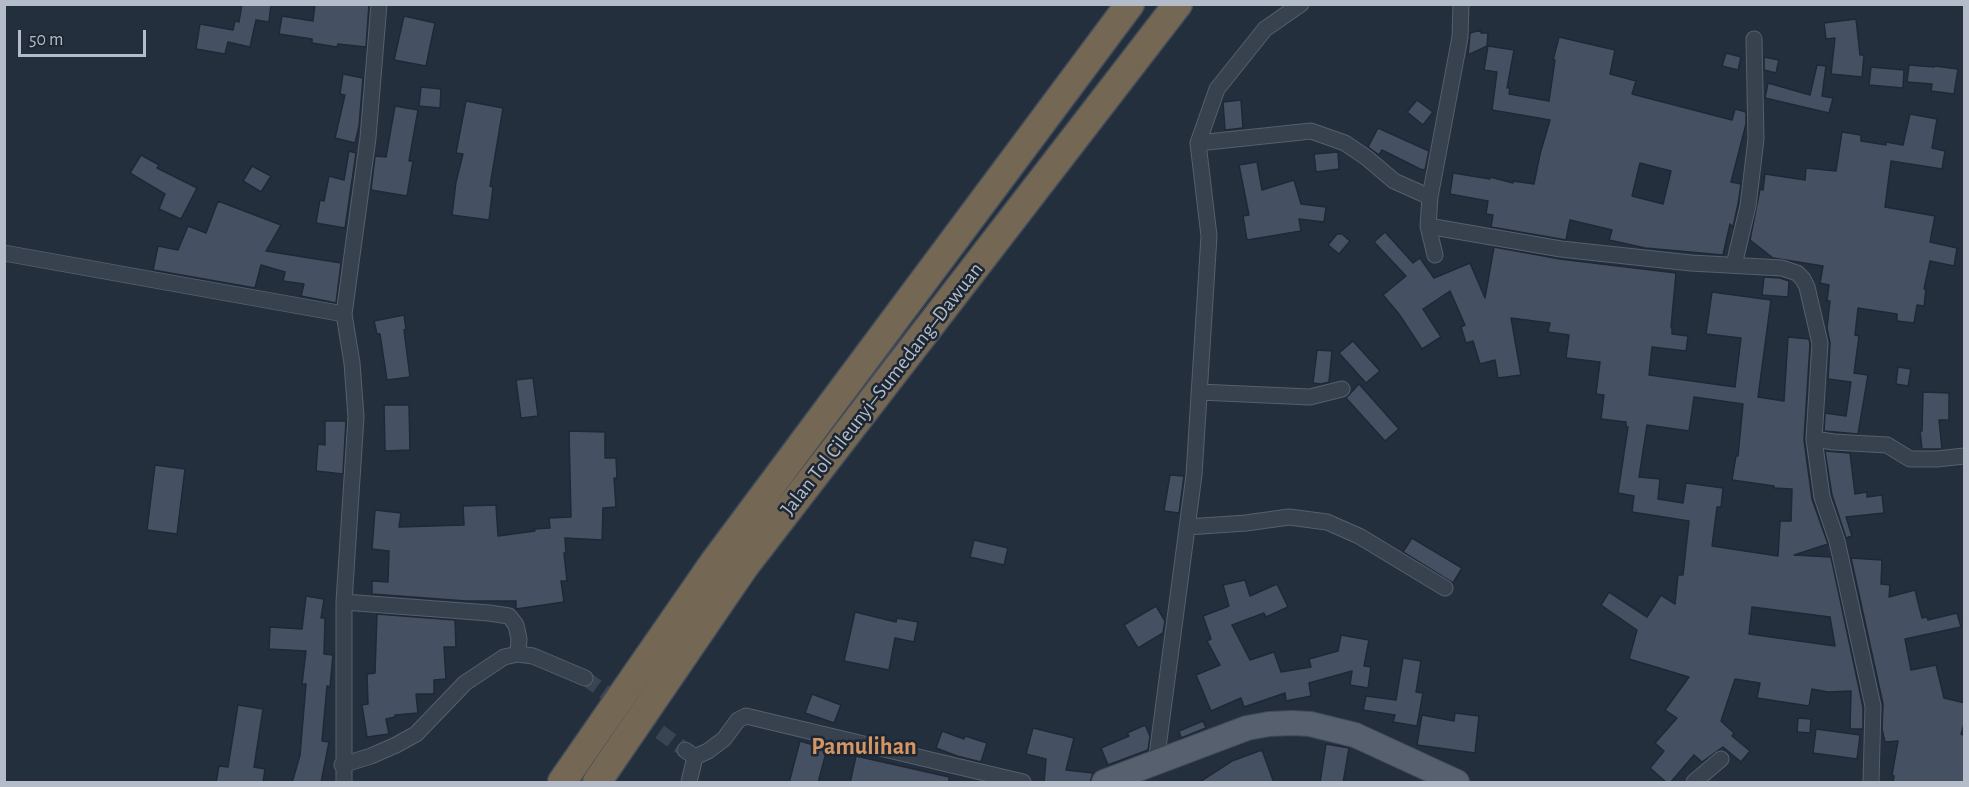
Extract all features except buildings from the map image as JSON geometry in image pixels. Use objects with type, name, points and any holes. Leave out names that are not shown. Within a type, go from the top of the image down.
[{"type":"highway","name":"Jalan Tol Cileunyi–Sumedang–Dawuan","points":[[562,783],[715,561],[1130,4]]},
{"type":"highway","name":"Jalan Tol Cileunyi–Sumedang–Dawuan","points":[[597,783],[744,567],[1178,4]]},
{"type":"main road","points":[[1104,783],[1247,728],[1269,724],[1301,724],[1355,735],[1457,783]]},
{"type":"street","points":[[344,783],[342,765],[344,602],[356,417],[352,363],[344,314],[368,138],[379,4]]},
{"type":"street","points":[[1156,763],[1194,475],[1209,236],[1198,143],[1217,88],[1265,29],[1301,4]]},
{"type":"street","points":[[1435,255],[1428,226],[1430,197],[1461,37],[1461,4]]},
{"type":"street","points":[[1734,265],[1748,206],[1756,139],[1754,39]]},
{"type":"street","points":[[1198,143],[1311,131],[1345,143],[1394,181],[1430,197]]},
{"type":"street","points":[[1428,226],[1561,249],[1691,263],[1782,268],[1797,273],[1803,279],[1807,287],[1820,343],[1814,439],[1822,497],[1837,541],[1873,706],[1871,783]]},
{"type":"street","points":[[4,253],[344,314]]},
{"type":"street","points":[[1199,392],[1310,397],[1342,389]]},
{"type":"street","points":[[1814,439],[1887,445],[1910,459],[1965,456]]},
{"type":"street","points":[[1187,527],[1246,523],[1288,517],[1327,522],[1359,536],[1445,588]]},
{"type":"street","points":[[344,602],[509,616],[516,625],[519,639],[518,654]]},
{"type":"street","points":[[342,765],[379,753],[416,734],[465,683],[504,657],[518,654],[533,656],[585,678]]},
{"type":"street","points":[[689,783],[690,753],[708,751],[724,739],[738,720],[746,716],[1023,783]]},
{"type":"street","points":[[1694,783],[1721,759]]},
{"type":"tunnel","points":[[585,678],[685,750]]},
{"type":"district","name":"Pamulihan","points":[[864,747]]}]
